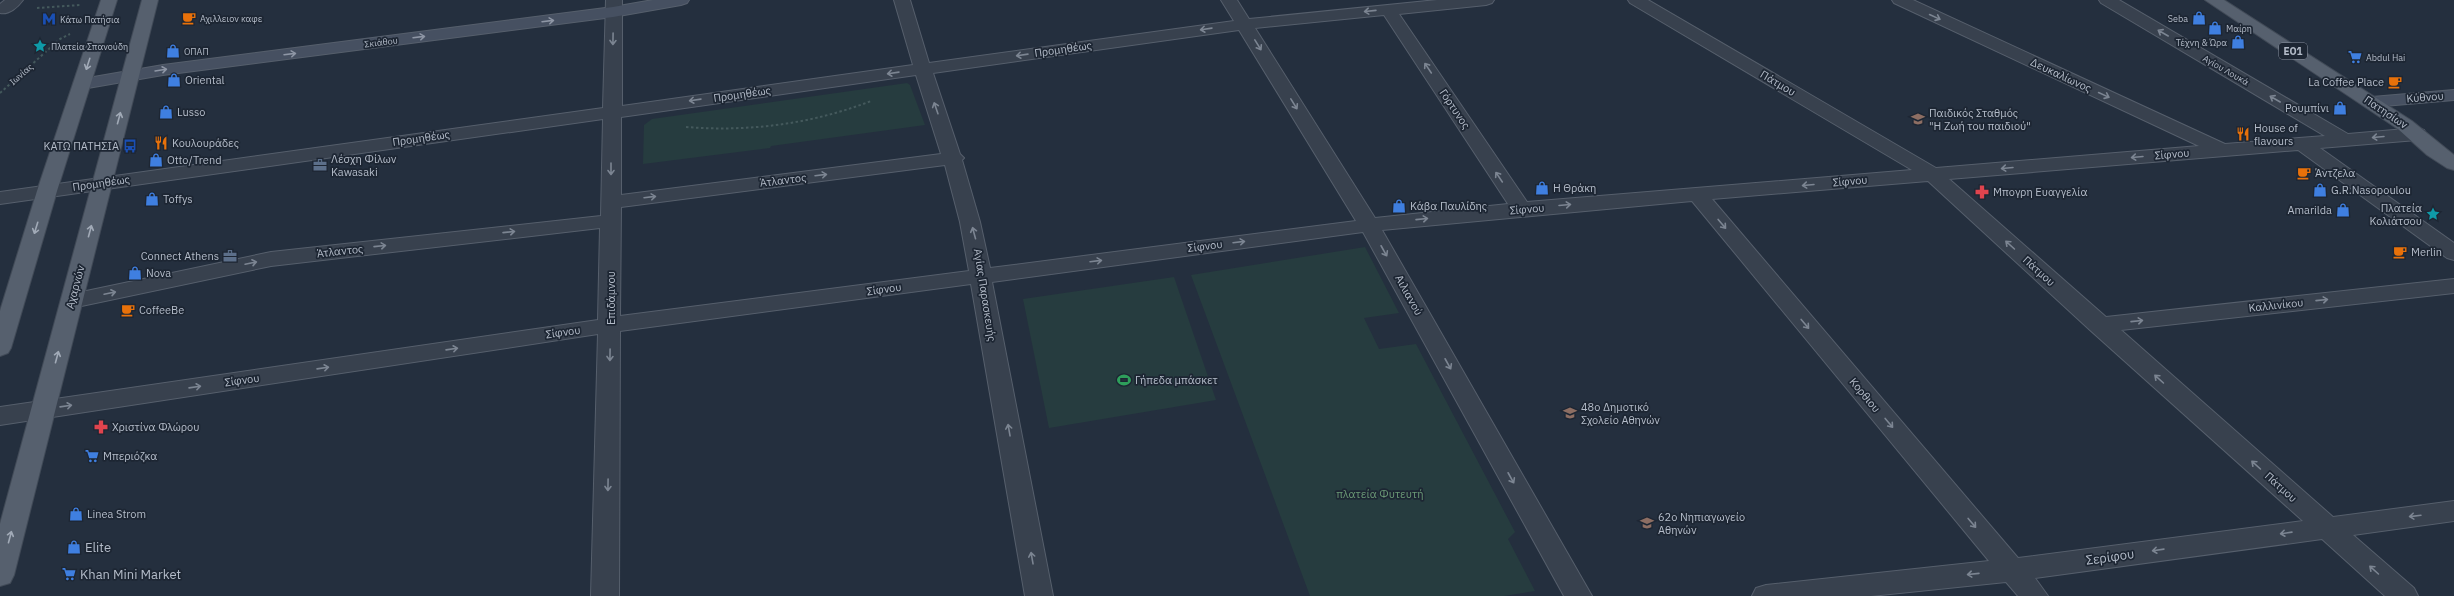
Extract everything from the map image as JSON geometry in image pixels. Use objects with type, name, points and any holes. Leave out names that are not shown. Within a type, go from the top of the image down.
[{"type":"main road","name":"Αχαρνών","points":[[0,575],[150,0]]},
{"type":"main road","name":"Πατησίων","points":[[2214,0],[2372,102],[2416,134],[2434,151],[2454,164]]},
{"type":"main road","points":[[0,348],[47,191],[107,7]]},
{"type":"street","name":"Σκιάθου","points":[[82,84],[131,75],[614,6],[681,0]]},
{"type":"street","name":"Αγίας Παρασκευής","points":[[902,0],[922,68],[954,158],[976,241],[980,276],[1039,596]]},
{"type":"street","name":"Αιλιανού","points":[[1229,0],[1369,225],[1578,596]]},
{"type":"street","name":"Προμηθέως","points":[[0,198],[1245,24],[1486,0]]},
{"type":"street","name":"Πάτμου","points":[[1636,0],[1932,174],[2098,325],[2404,596]]},
{"type":"street","name":"Δευκαλίωνος","points":[[1900,0],[2221,150]]},
{"type":"street","name":"Αγίου Λουκά","points":[[2107,0],[2345,140]]},
{"type":"street","name":"Επιδάμνου","points":[[605,596],[611,325],[611,112],[614,6]]},
{"type":"street","name":"Γόρτυνος","points":[[1388,9],[1521,209]]},
{"type":"street","name":"Κύθνου","points":[[2372,102],[2454,95]]},
{"type":"street","name":"Σίφνου","points":[[0,416],[611,325],[1369,225],[1521,209],[2416,134]]},
{"type":"street","points":[[2301,143],[2454,254]]},
{"type":"street","name":"Άτλαντος","points":[[72,301],[271,259],[611,212],[954,158]]},
{"type":"street","name":"Κορθιου","points":[[1697,194],[2034,596]]},
{"type":"street","name":"Καλλινίκου","points":[[2098,325],[2454,286]]},
{"type":"street","name":"Σερίφου","points":[[1766,596],[2012,570],[2454,511]]},
{"type":"path","points":[[34,8],[107,7]]},
{"type":"path","name":"Ιωνίας","points":[[0,93],[60,39],[107,7]]},
{"type":"green space","points":[[907,83],[910,85],[925,125],[771,146],[770,148],[643,164],[644,125],[652,119]]},
{"type":"green space","name":"πλατεία Φυτευτή","points":[[1365,247],[1399,313],[1364,318],[1379,349],[1416,344],[1515,532],[1508,539],[1535,591],[1504,596],[1310,596],[1191,275]]},
{"type":"green space","points":[[1174,277],[1216,400],[1049,428],[1023,299]]},
{"type":"place","name":"Αχιλλειον καφε","points":[[189,18]]},
{"type":"place","name":"Seba","points":[[2199,18]]},
{"type":"place","name":"Κάτω Πατήσια","points":[[49,19]]},
{"type":"place","name":"Μαίρη","points":[[2215,28]]},
{"type":"place","name":"Τέχνη & Ώρα","points":[[2238,42]]},
{"type":"place","name":"Πλατεία Σπανούδη","points":[[40,46]]},
{"type":"place","name":"ΟΠΑΠ","points":[[173,51]]},
{"type":"place","name":"Abdul Hai","points":[[2355,57]]},
{"type":"place","name":"Oriental","points":[[174,80]]},
{"type":"place","name":"La Coffee Place","points":[[2395,82]]},
{"type":"place","name":"Ρουμπίνι","points":[[2340,108]]},
{"type":"place","name":"Lusso","points":[[166,112]]},
{"type":"place","name":"Παιδικός Σταθμός \"Η Ζωή του παιδιού\"","points":[[1918,119]]},
{"type":"place","name":"House of flavours","points":[[2243,134]]},
{"type":"place","name":"Κουλουράδες","points":[[161,143]]},
{"type":"place","name":"ΚΑΤΩ ΠΑΤΗΣΙΑ","points":[[130,146]]},
{"type":"place","name":"Otto/Trend","points":[[156,160]]},
{"type":"place","name":"Λέσχη Φίλων Kawasaki","points":[[320,165]]},
{"type":"place","name":"Άντζελα","points":[[2304,173]]},
{"type":"place","name":"Η Θράκη","points":[[1542,188]]},
{"type":"place","name":"G.R.Nasopoulou","points":[[2320,190]]},
{"type":"place","name":"Μπογρη Ευαγγελία","points":[[1982,192]]},
{"type":"place","name":"Toffys","points":[[152,199]]},
{"type":"place","name":"Κάβα Παυλίδης","points":[[1399,206]]},
{"type":"place","name":"Amarilda","points":[[2343,210]]},
{"type":"place","name":"Πλατεία Κολιάτσου","points":[[2433,214]]},
{"type":"place","name":"Merlin","points":[[2400,252]]},
{"type":"place","name":"Connect Athens","points":[[230,256]]},
{"type":"place","name":"Nova","points":[[135,273]]},
{"type":"place","name":"CoffeeBe","points":[[128,310]]},
{"type":"place","name":"Γήπεδα μπάσκετ","points":[[1124,380]]},
{"type":"place","name":"48ο Δημοτικό Σχολείο Αθηνών","points":[[1570,413]]},
{"type":"place","name":"Χριστίνα Φλώρου","points":[[101,427]]},
{"type":"place","name":"Μπεριόζκα","points":[[92,456]]},
{"type":"place","name":"Linea Strom","points":[[76,514]]},
{"type":"place","name":"62ο Νηπιαγωγείο Αθηνών","points":[[1647,523]]},
{"type":"place","name":"Elite","points":[[74,547]]},
{"type":"place","name":"Khan Mini Market","points":[[69,574]]}]
